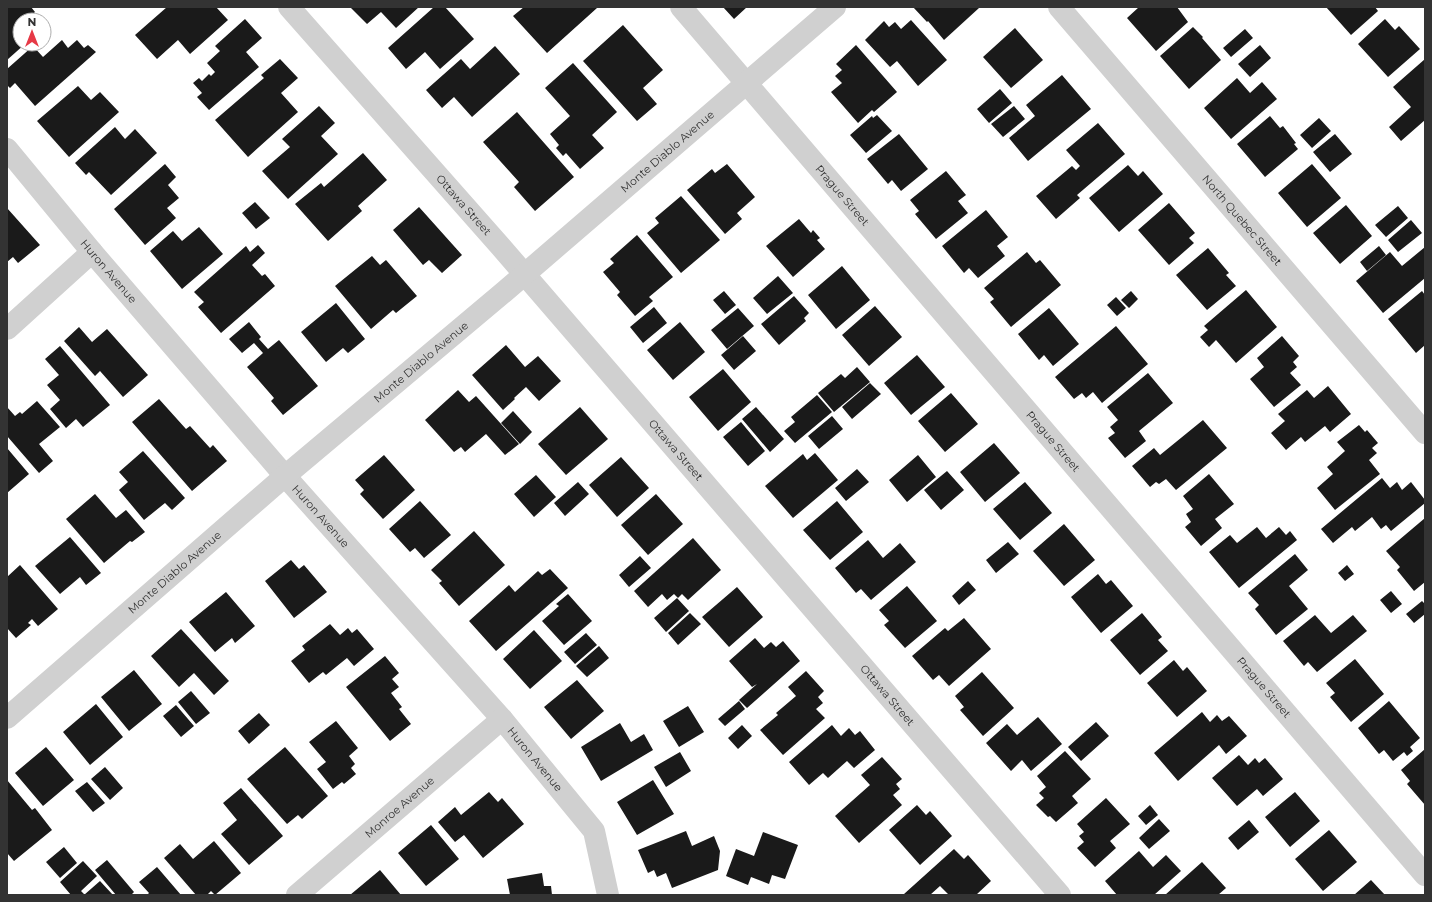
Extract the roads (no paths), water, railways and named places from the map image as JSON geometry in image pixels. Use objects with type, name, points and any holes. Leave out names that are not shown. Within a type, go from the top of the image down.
[{"type":"street","name":"Ottawa Street","points":[[290,7],[524,274],[1060,895]]},
{"type":"street","name":"Prague Street","points":[[681,7],[1425,875]]},
{"type":"street","name":"Monte Diablo Avenue","points":[[7,718],[285,476],[524,274],[835,7]]},
{"type":"street","name":"North Quebec Street","points":[[1059,7],[1425,433]]},
{"type":"street","name":"Huron Avenue","points":[[7,149],[92,252],[285,476],[502,719],[594,831],[608,895]]},
{"type":"street","points":[[7,329],[92,252]]},
{"type":"street","name":"Monroe Avenue","points":[[297,895],[502,719]]}]
